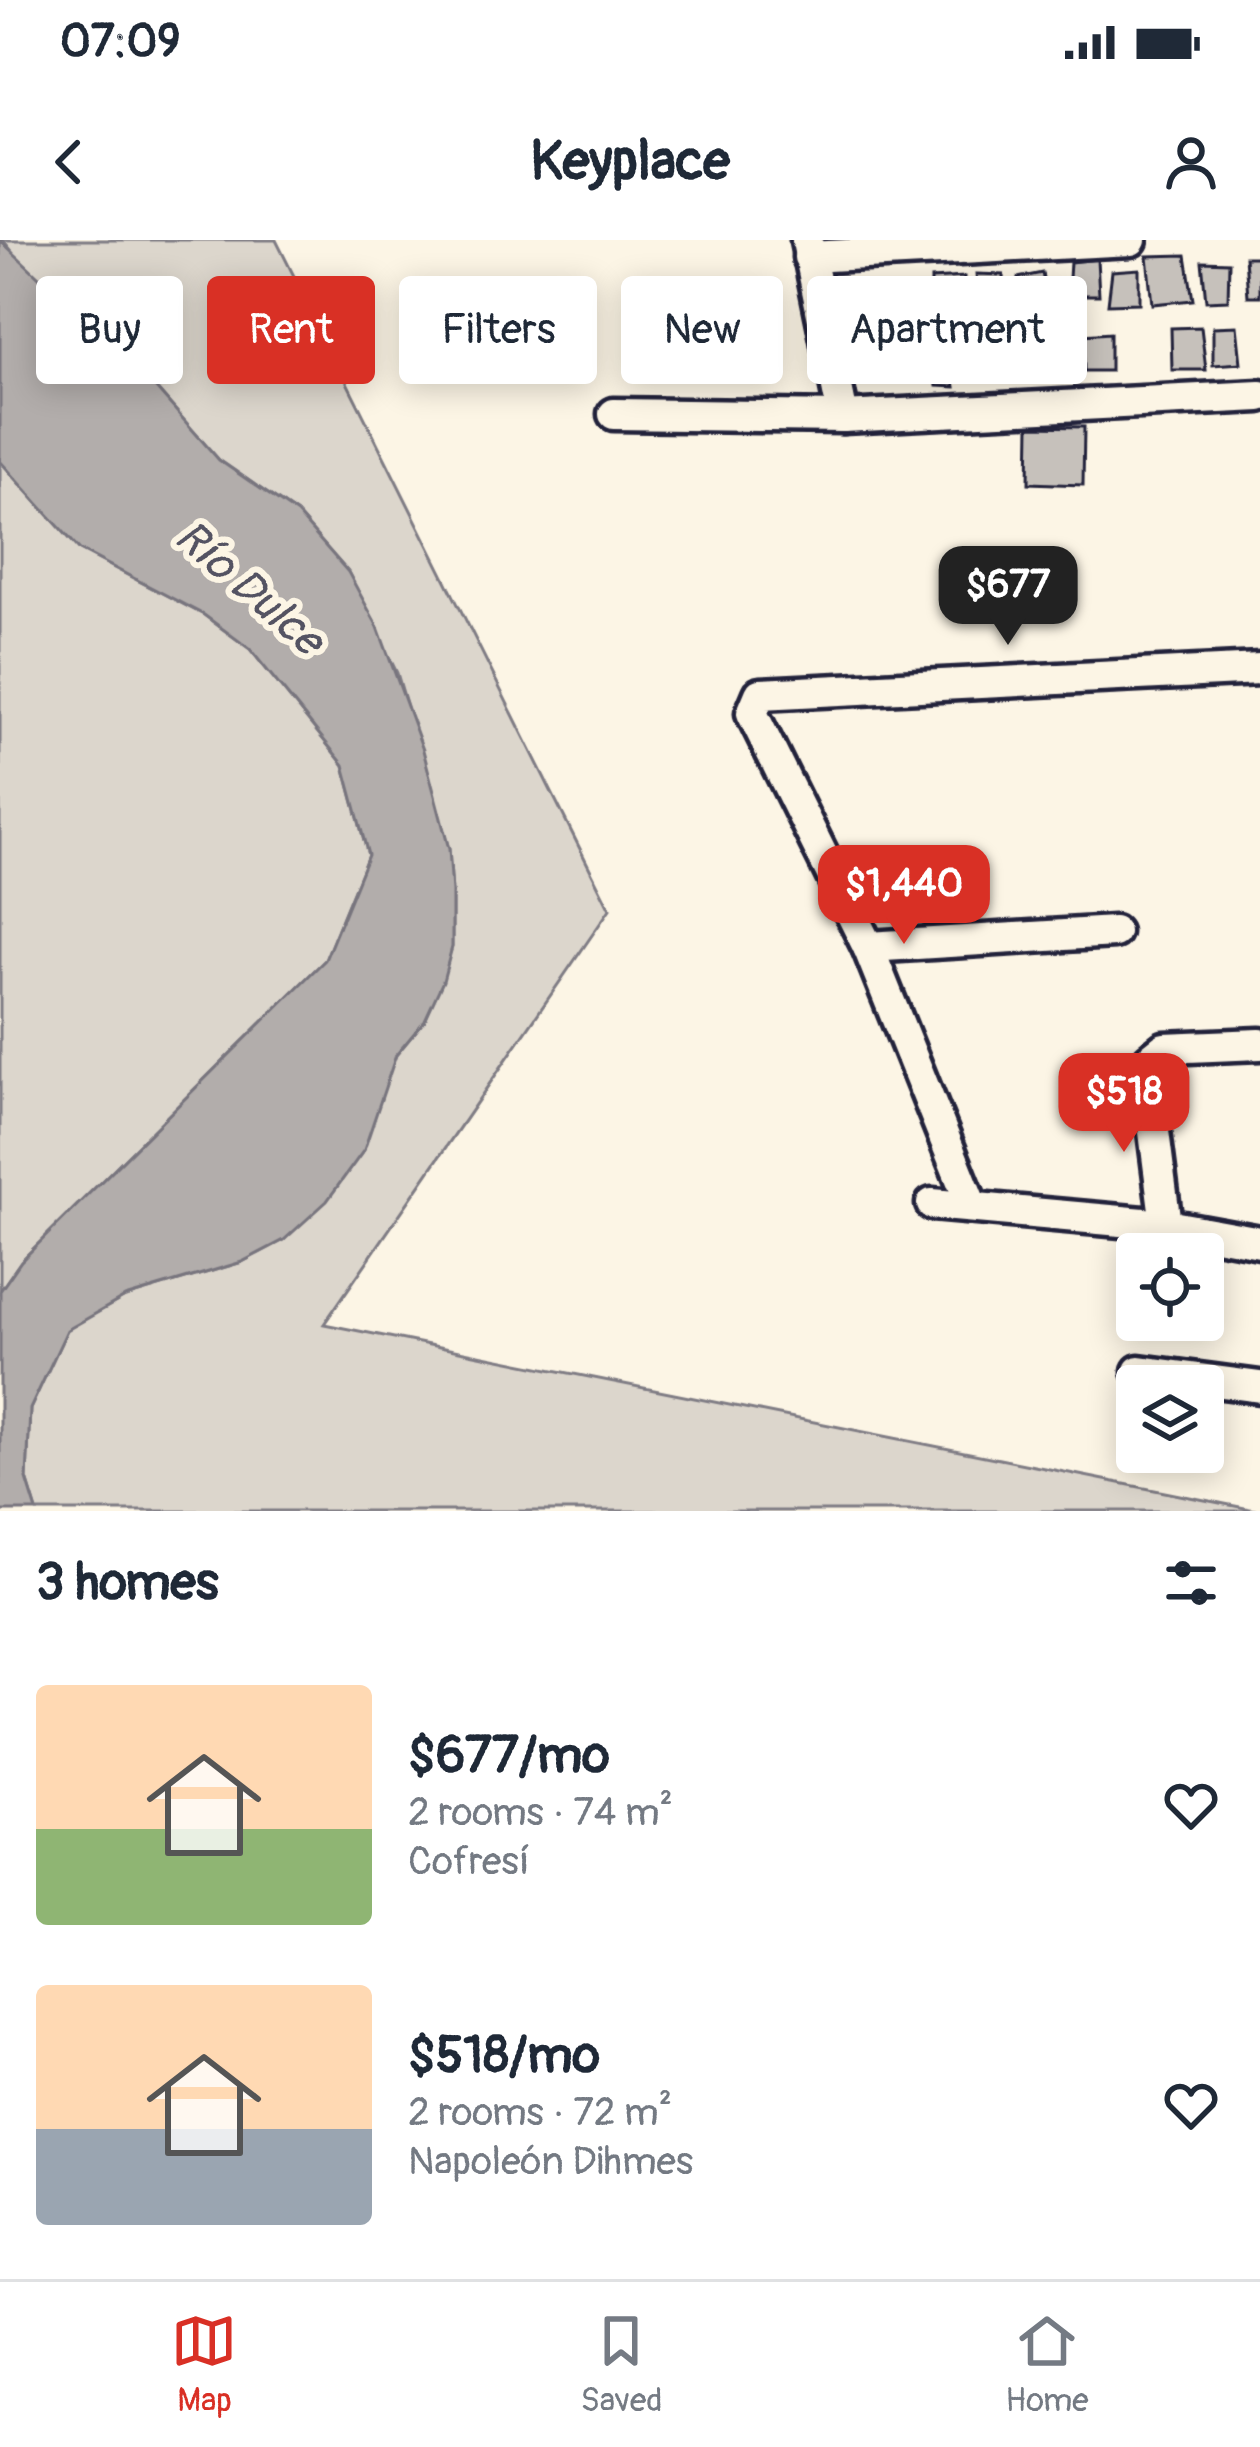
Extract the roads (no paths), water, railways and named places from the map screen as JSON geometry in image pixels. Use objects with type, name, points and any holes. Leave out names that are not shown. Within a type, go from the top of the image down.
[{"type":"street","points":[[843,417],[808,248],[1130,240]]},
{"type":"street","points":[[614,414],[843,417],[1260,396]]},
{"type":"street","points":[[971,1204],[868,947],[752,713],[760,694],[1260,669]]},
{"type":"street","points":[[868,947],[1114,932]]},
{"type":"street","points":[[1166,1225],[1147,1077],[1150,1059],[1164,1048],[1260,1044]]},
{"type":"street","points":[[932,1204],[1166,1225],[1260,1242]]},
{"type":"street","points":[[1224,1382],[1260,1387]]},
{"type":"water","name":"Río Dulce","points":[[0,240],[38,276],[36,384],[152,384],[219,460],[297,514],[348,572],[378,627],[423,750],[449,849],[452,892],[452,947],[443,981],[425,1020],[396,1055],[364,1150],[327,1201],[284,1240],[242,1262],[125,1297],[67,1330],[30,1409],[27,1479],[37,1511],[0,1511],[0,1291],[21,1261],[325,960],[368,855],[344,765],[250,649],[204,615],[80,550],[0,461]]}]
